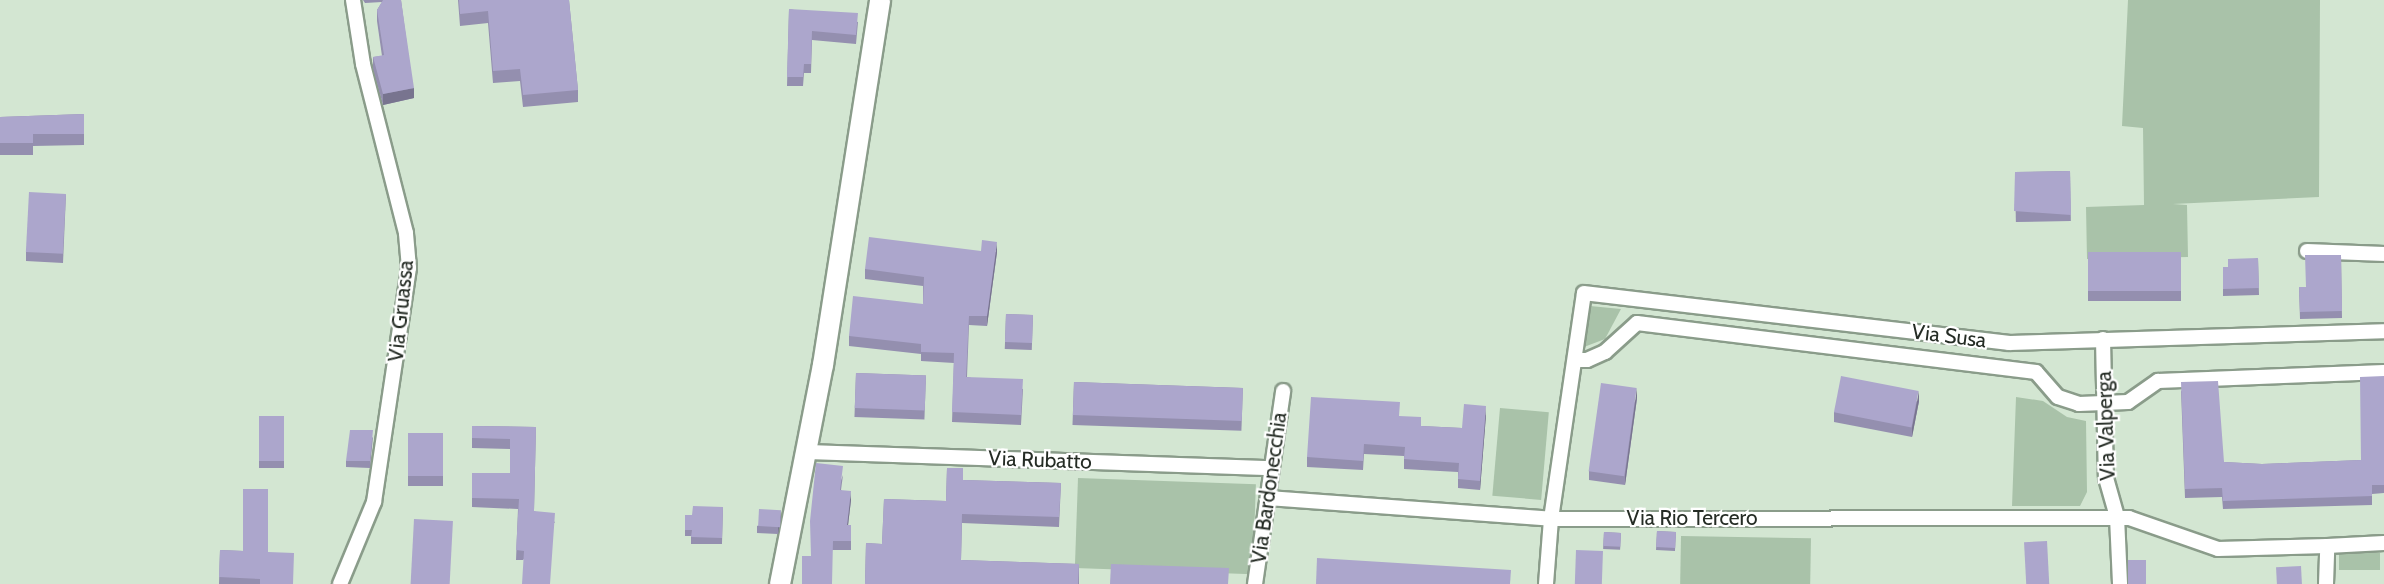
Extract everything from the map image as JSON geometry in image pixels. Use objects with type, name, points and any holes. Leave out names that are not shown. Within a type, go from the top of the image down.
[{"type":"street","name":"Via Gruassa","points":[[340,584],[374,502],[409,268],[406,233],[363,64],[353,0]]},
{"type":"street","points":[[780,584],[808,452],[880,0]]},
{"type":"street","points":[[2307,251],[2384,254]]},
{"type":"street","name":"Via Susa","points":[[1546,584],[1551,519],[1584,293],[2009,343],[2384,331]]},
{"type":"street","name":"Via Susa","points":[[1575,360],[1605,352],[1637,323],[2036,372],[2058,397],[2079,404],[2104,405],[2128,402],[2158,381],[2384,372]]},
{"type":"street","name":"Via Valperga","points":[[2103,339],[2106,478],[2117,517],[2120,584]]},
{"type":"street","name":"Via Bardonecchia","points":[[1255,584],[1283,391]]},
{"type":"street","name":"Via Rubatto","points":[[808,452],[1272,468]]},
{"type":"street","name":"Via Rio Tercero","points":[[1268,498],[1551,519],[2117,517],[2129,518],[2217,549],[2384,543]]},
{"type":"street","points":[[2326,584],[2327,546]]},
{"type":"green space","points":[[2128,0],[2320,0],[2319,197],[2173,204],[2187,205],[2188,257],[2087,259],[2086,207],[2144,205],[2143,128],[2122,126]]},
{"type":"green space","points":[[1590,306],[1621,309],[1605,339],[1584,347]]},
{"type":"green space","points":[[2016,397],[2043,401],[2067,417],[2086,421],[2087,492],[2080,506],[2012,506]]},
{"type":"green space","points":[[1500,408],[1549,412],[1541,500],[1492,496]]},
{"type":"green space","points":[[1078,478],[1256,484],[1253,574],[1075,568]]},
{"type":"green space","points":[[1681,536],[1811,538],[1810,584],[1680,584]]},
{"type":"green space","points":[[2339,553],[2380,553],[2380,570],[2339,570]]},
{"type":"building","points":[[383,0],[401,0],[414,88],[383,94],[373,57],[384,55],[377,10]]},
{"type":"building","points":[[459,0],[569,0],[578,90],[523,95],[520,69],[493,71],[488,11],[460,14]]},
{"type":"building","points":[[789,9],[858,13],[856,35],[812,31],[811,64],[804,64],[803,77],[787,77]]},
{"type":"building","points":[[84,114],[84,134],[33,134],[33,143],[0,143],[0,117]]},
{"type":"building","points":[[2070,171],[2071,215],[2014,211],[2015,172]]},
{"type":"building","points":[[29,192],[66,194],[63,254],[26,252]]},
{"type":"building","points":[[869,237],[981,251],[982,240],[997,242],[987,316],[969,316],[966,377],[1023,379],[1021,415],[952,412],[954,353],[921,352],[921,344],[849,336],[853,296],[923,304],[924,277],[865,269]]},
{"type":"building","points":[[2088,252],[2181,252],[2181,291],[2088,291]]},
{"type":"building","points":[[2305,255],[2341,255],[2342,311],[2300,312],[2299,287],[2306,287]]},
{"type":"building","points":[[2258,258],[2259,288],[2223,289],[2223,267],[2228,267],[2228,259]]},
{"type":"building","points":[[1006,314],[1033,315],[1032,343],[1005,342]]},
{"type":"building","points":[[856,373],[926,375],[925,410],[855,408]]},
{"type":"building","points":[[1841,376],[1919,391],[1911,427],[1834,412]]},
{"type":"building","points":[[2384,376],[2384,485],[2372,485],[2372,496],[2223,501],[2222,488],[2185,489],[2181,382],[2218,381],[2224,462],[2262,464],[2361,460],[2360,377]]},
{"type":"building","points":[[1074,382],[1243,388],[1242,421],[1073,415]]},
{"type":"building","points":[[1601,383],[1637,388],[1624,476],[1589,471]]},
{"type":"building","points":[[1311,397],[1400,402],[1399,416],[1421,417],[1421,426],[1462,428],[1464,404],[1486,406],[1480,481],[1458,479],[1459,463],[1404,459],[1405,447],[1364,444],[1363,461],[1307,457]]},
{"type":"building","points":[[259,416],[284,416],[284,461],[259,461]]},
{"type":"building","points":[[472,426],[536,427],[534,511],[555,513],[550,584],[522,584],[524,551],[516,550],[519,499],[472,498],[472,473],[510,473],[510,439],[472,438]]},
{"type":"building","points":[[350,430],[373,430],[370,461],[346,461]]},
{"type":"building","points":[[408,433],[443,433],[443,476],[408,476]]},
{"type":"building","points":[[816,463],[843,466],[840,490],[851,491],[847,525],[851,525],[851,541],[833,541],[832,584],[802,584],[802,556],[811,556],[810,521]]},
{"type":"building","points":[[947,468],[963,468],[963,480],[1061,483],[1059,517],[962,514],[961,560],[1079,564],[1078,584],[865,584],[866,543],[882,544],[884,499],[946,501]]},
{"type":"building","points":[[243,489],[268,489],[268,552],[294,553],[293,584],[260,584],[260,579],[219,577],[220,550],[243,551]]},
{"type":"building","points":[[693,506],[723,507],[722,538],[691,537],[692,530],[685,530],[685,515],[692,515]]},
{"type":"building","points":[[759,509],[781,510],[780,527],[758,526]]},
{"type":"building","points":[[414,519],[453,521],[450,584],[411,584]]},
{"type":"building","points":[[1657,531],[1676,532],[1675,548],[1656,547]]},
{"type":"building","points":[[1604,532],[1621,533],[1620,547],[1603,546]]},
{"type":"building","points":[[2047,541],[2049,584],[2026,584],[2024,542]]},
{"type":"building","points":[[1576,550],[1603,551],[1602,584],[1575,584]]},
{"type":"building","points":[[1317,558],[1511,570],[1510,584],[1316,584]]},
{"type":"building","points":[[2128,560],[2146,560],[2146,584],[2128,584]]},
{"type":"building","points":[[1111,564],[1229,568],[1228,584],[1110,584]]},
{"type":"building","points":[[2301,566],[2302,584],[2277,584],[2276,567]]}]
